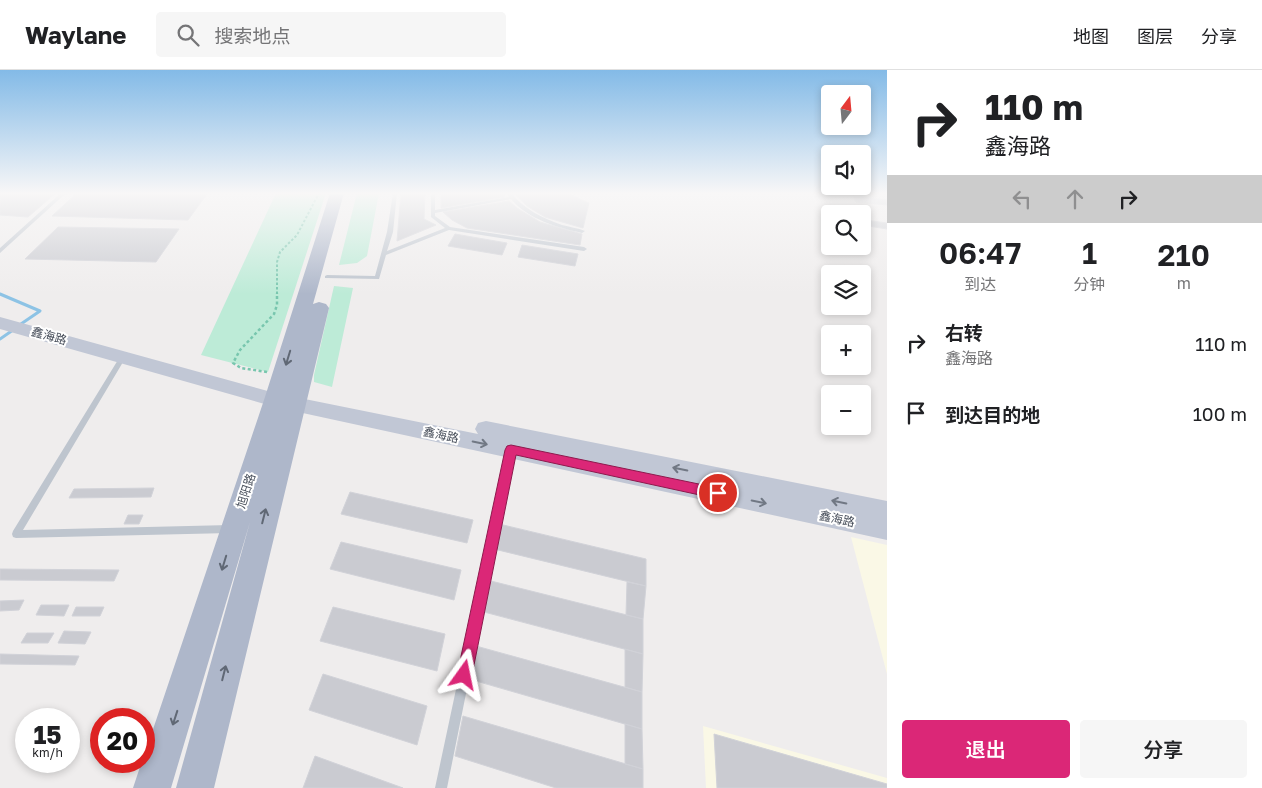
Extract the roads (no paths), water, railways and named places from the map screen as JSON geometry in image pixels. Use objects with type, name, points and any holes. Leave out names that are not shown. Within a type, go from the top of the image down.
[{"type":"main road","name":"旭阳路","points":[[195,788],[283,391],[328,227]]},
{"type":"main road","name":"旭阳路","points":[[152,788],[234,529],[283,391],[327,277],[340,227]]},
{"type":"street","name":"鑫海路","points":[[14,321],[511,450],[887,529]]},
{"type":"street","name":"鑫海路","points":[[14,321],[123,357],[283,391],[887,512]]},
{"type":"lane","points":[[0,251],[28,227]]},
{"type":"lane","points":[[327,277],[378,278],[391,227]]},
{"type":"lane","points":[[567,227],[582,231]]},
{"type":"lane","points":[[384,254],[449,228],[584,249]]},
{"type":"lane","points":[[123,357],[16,534],[234,529]]},
{"type":"lane","points":[[441,788],[511,450]]},
{"type":"waterway","points":[[0,294],[40,311],[18,326]]},
{"type":"waterway","points":[[0,339],[13,330]]}]
